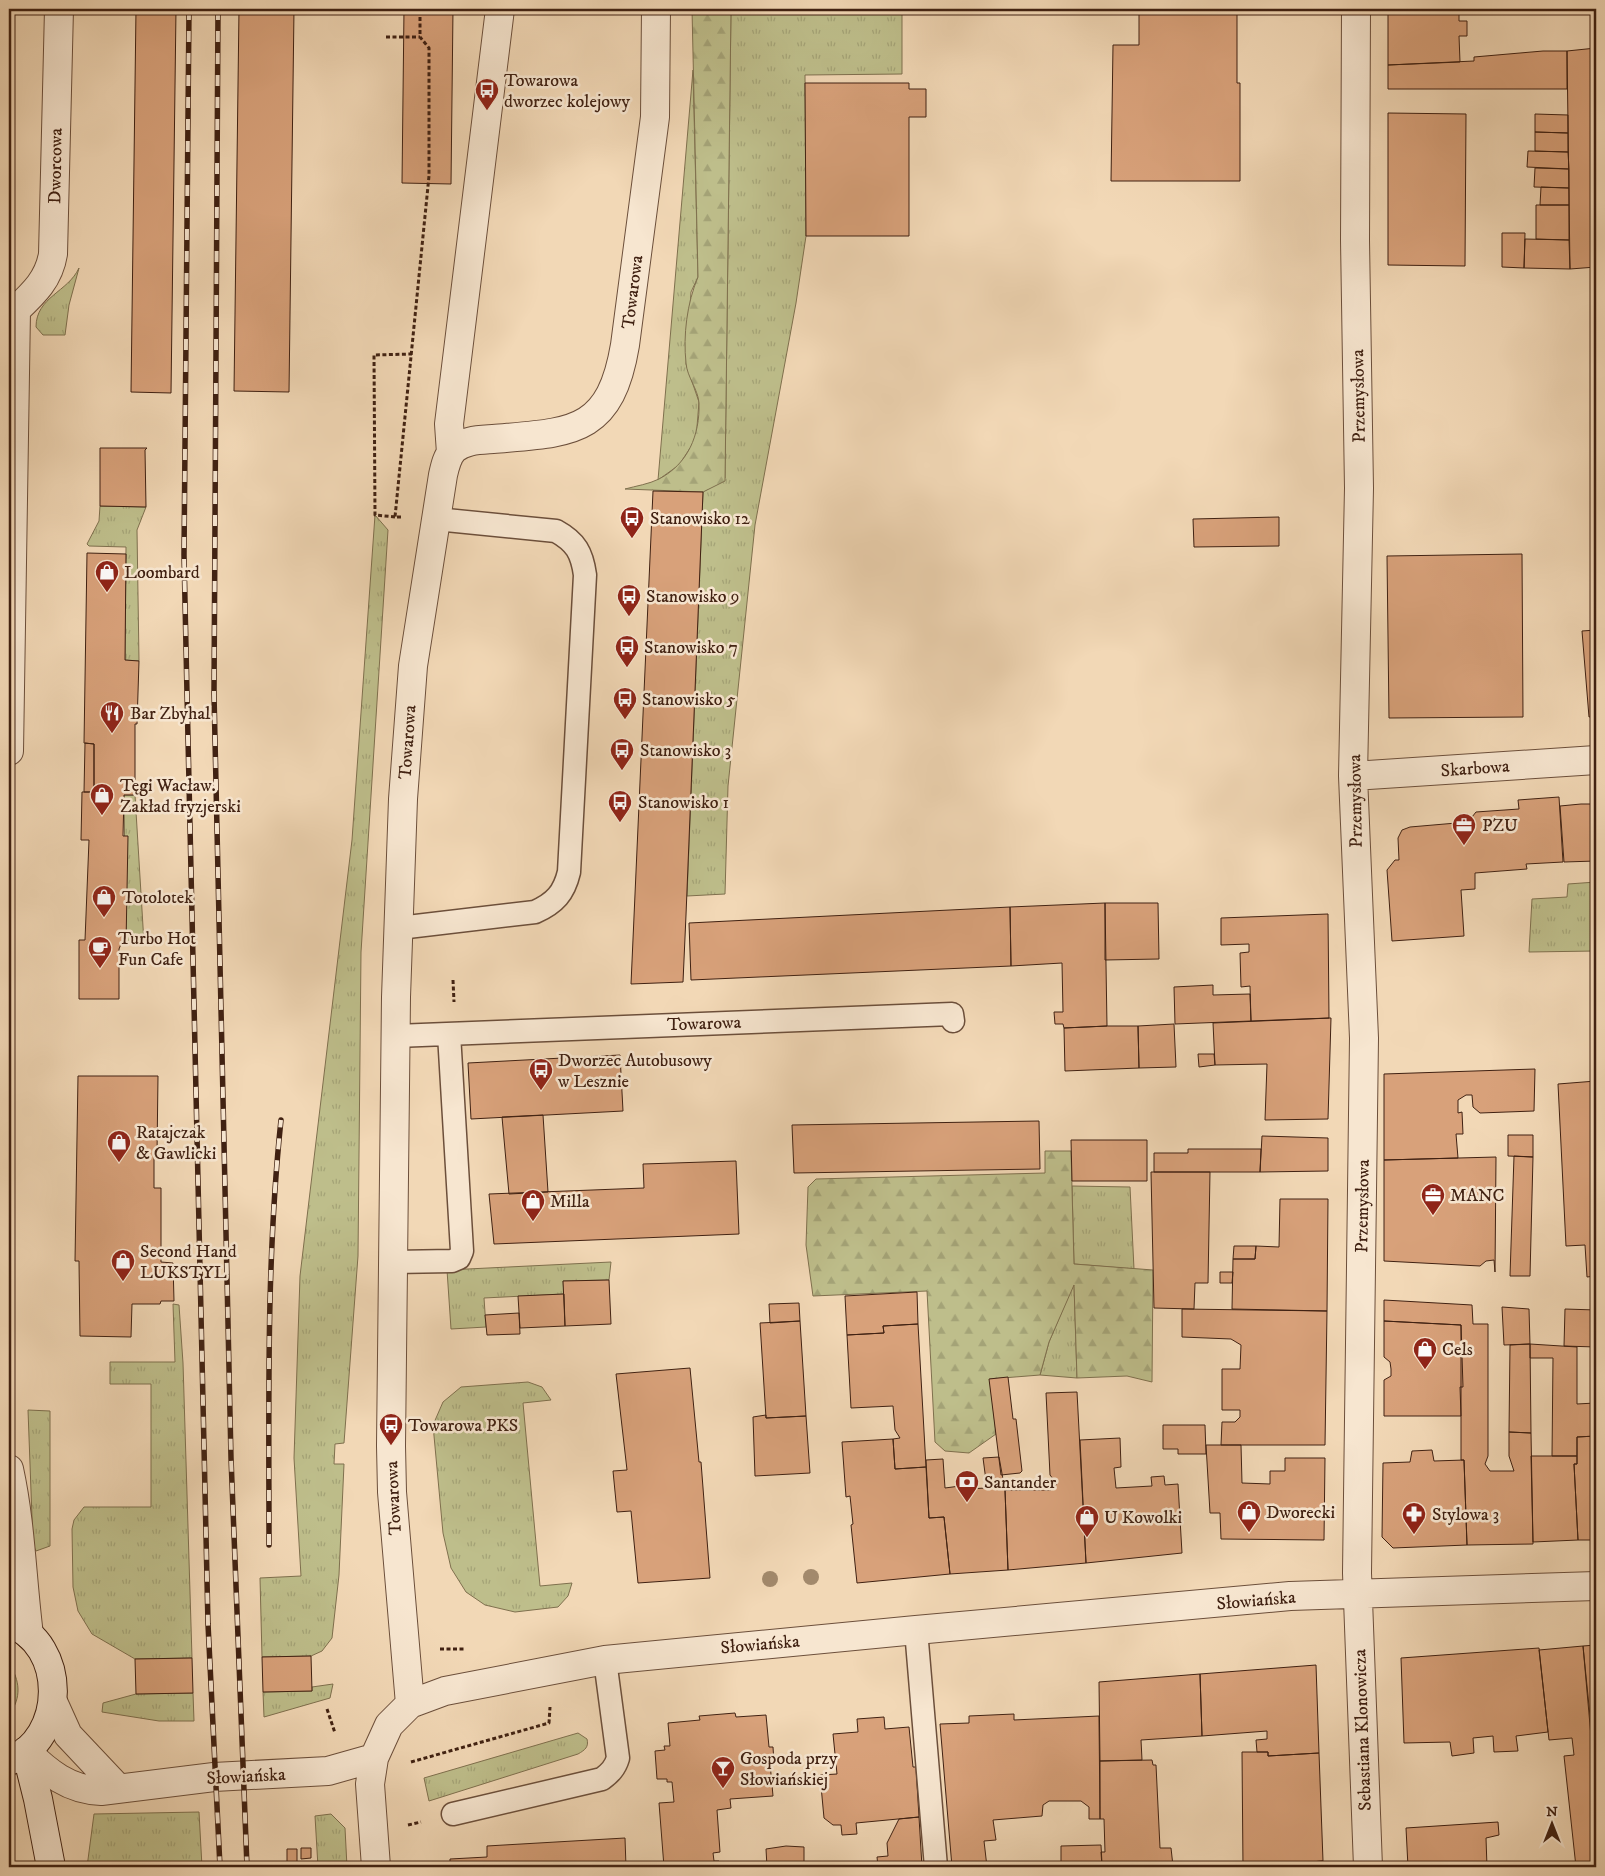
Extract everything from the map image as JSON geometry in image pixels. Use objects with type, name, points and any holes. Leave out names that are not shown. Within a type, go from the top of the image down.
[{"type":"street","name":"Dworcowa","points":[[9,751],[12,309],[46,279],[51,267],[53,254],[60,9]]},
{"type":"street","name":"Towarowa","points":[[410,1704],[392,1492],[396,1036],[403,799],[409,708],[419,622],[443,475],[452,453],[449,424],[500,9]]},
{"type":"street","name":"Towarowa","points":[[452,453],[464,444],[475,440],[549,434],[574,428],[596,415],[612,394],[621,370],[626,345],[655,118],[656,9]]},
{"type":"street","name":"Przemysłowa","points":[[1356,9],[1355,240],[1359,488],[1353,776],[1364,1038],[1357,1546],[1358,1594]]},
{"type":"street","name":"Skarbowa","points":[[1353,776],[1596,760]]},
{"type":"street","points":[[9,1469],[24,1565],[19,1629],[47,1659],[54,1683],[54,1704],[45,1729],[17,1756],[38,1799],[51,1867]]},
{"type":"street","name":"Słowiańska","points":[[410,1704],[445,1691],[605,1660],[1290,1596],[1596,1586]]},
{"type":"street","name":"Sebastiana Klonowicza","points":[[1358,1594],[1368,1867]]},
{"type":"street","points":[[54,1704],[68,1735],[118,1788]]},
{"type":"street","points":[[376,1867],[370,1784],[374,1758],[389,1726],[410,1704]]},
{"type":"street","name":"Słowiańska","points":[[17,1756],[82,1790],[101,1791],[214,1777],[328,1771],[374,1758]]},
{"type":"lane","points":[[399,928],[535,912],[548,906],[559,897],[566,885],[569,872],[585,575],[583,560],[578,548],[569,538],[556,531],[436,519]]},
{"type":"lane","name":"Towarowa","points":[[396,1036],[942,1014],[952,1014],[953,1021]]},
{"type":"lane","points":[[394,1262],[452,1261],[459,1258],[462,1251],[449,1034]]},
{"type":"lane","points":[[916,1630],[936,1867]]},
{"type":"lane","points":[[453,1814],[602,1779],[609,1773],[615,1766],[618,1758],[618,1748],[605,1660]]},
{"type":"path","points":[[395,517],[429,176],[430,48],[420,37],[420,9]]},
{"type":"path","points":[[386,37],[420,37]]},
{"type":"path","points":[[412,354],[374,355],[375,515],[436,519]]},
{"type":"path","points":[[453,980],[454,1009]]},
{"type":"path","points":[[409,1762],[549,1723],[551,1669]]},
{"type":"path","points":[[404,1826],[453,1814]]},
{"type":"green space","points":[[692,9],[731,9],[725,481],[703,492],[625,489],[655,481],[678,465],[690,447],[699,415],[697,393],[688,373],[685,352],[687,319],[698,277]]},
{"type":"green space","points":[[731,9],[902,9],[902,74],[805,75],[806,236],[796,303],[755,525],[728,786],[725,894],[687,896],[703,492],[725,478]]},
{"type":"green space","points":[[693,70],[698,277],[691,292],[686,364],[699,402],[696,439],[679,465],[658,480]]},
{"type":"green space","points":[[79,268],[69,305],[65,335],[43,335],[36,327],[37,317],[41,308],[68,283]]},
{"type":"green space","points":[[100,506],[146,507],[137,530],[139,661],[125,660],[126,547],[89,546],[87,544],[99,521]]},
{"type":"green space","points":[[375,515],[388,530],[361,952],[358,1256],[344,1443],[335,1444],[334,1464],[344,1464],[339,1575],[332,1638],[322,1651],[311,1656],[262,1657],[260,1578],[301,1576],[294,1458],[300,1276],[352,840]]},
{"type":"green space","points":[[124,795],[135,795],[144,943],[126,944]]},
{"type":"green space","points":[[1596,882],[1596,951],[1529,952],[1532,899],[1567,897],[1568,884]]},
{"type":"green space","points":[[1045,1151],[1071,1151],[1074,1264],[1153,1270],[1152,1382],[1127,1376],[1077,1378],[1074,1285],[1049,1342],[1040,1375],[990,1379],[996,1434],[969,1453],[945,1451],[935,1442],[927,1291],[813,1296],[806,1245],[808,1187],[816,1179],[1045,1173]]},
{"type":"green space","points":[[1072,1186],[1130,1187],[1134,1269],[1074,1264]]},
{"type":"green space","points":[[611,1262],[609,1280],[563,1281],[564,1294],[484,1298],[486,1327],[451,1329],[447,1270]]},
{"type":"green space","points":[[1074,1283],[1077,1378],[1040,1375],[1049,1342]]},
{"type":"green space","points":[[173,1304],[179,1305],[183,1363],[192,1658],[135,1659],[92,1634],[78,1611],[73,1587],[72,1529],[74,1520],[84,1507],[151,1507],[151,1384],[110,1384],[110,1362],[175,1362]]},
{"type":"green space","points":[[528,1382],[542,1387],[551,1400],[523,1403],[540,1586],[572,1583],[568,1596],[558,1607],[515,1612],[485,1605],[466,1592],[451,1568],[443,1533],[433,1425],[443,1402],[461,1387]]},
{"type":"green space","points":[[28,1410],[50,1411],[50,1546],[36,1551],[33,1545]]},
{"type":"green space","points":[[9,1663],[17,1683],[18,1695],[9,1715]]},
{"type":"green space","points":[[333,1684],[330,1698],[264,1717],[263,1692],[312,1691],[312,1687]]},
{"type":"green space","points":[[193,1693],[194,1721],[159,1721],[102,1712],[103,1703],[136,1694]]},
{"type":"green space","points":[[578,1733],[587,1739],[587,1744],[586,1748],[578,1754],[429,1801],[424,1778]]},
{"type":"green space","points":[[199,1812],[202,1867],[87,1867],[94,1814]]},
{"type":"green space","points":[[331,1814],[345,1828],[347,1867],[318,1867],[315,1816]]},
{"type":"building","points":[[136,9],[176,9],[171,393],[131,392]]},
{"type":"building","points":[[239,9],[294,9],[289,392],[234,391]]},
{"type":"building","points":[[404,9],[453,9],[451,184],[402,183]]},
{"type":"building","points":[[1139,9],[1237,9],[1237,83],[1240,83],[1240,181],[1111,181],[1113,45],[1139,45]]},
{"type":"building","points":[[1388,9],[1459,9],[1459,21],[1467,21],[1467,36],[1459,36],[1460,62],[1388,65]]},
{"type":"building","points":[[1596,48],[1596,267],[1570,269],[1567,51]]},
{"type":"building","points":[[1543,51],[1567,51],[1567,89],[1388,89],[1388,65],[1474,61],[1474,57]]},
{"type":"building","points":[[805,83],[909,83],[909,89],[926,89],[926,117],[909,117],[909,236],[806,236]]},
{"type":"building","points":[[1388,113],[1466,114],[1465,266],[1388,265]]},
{"type":"building","points":[[1535,114],[1568,115],[1568,133],[1535,132]]},
{"type":"building","points":[[1535,132],[1568,133],[1568,152],[1535,151]]},
{"type":"building","points":[[1528,151],[1568,152],[1569,169],[1527,167]]},
{"type":"building","points":[[1535,168],[1569,169],[1569,188],[1534,187]]},
{"type":"building","points":[[1541,187],[1569,188],[1569,205],[1540,205]]},
{"type":"building","points":[[1536,205],[1569,205],[1569,240],[1536,239]]},
{"type":"building","points":[[1502,233],[1525,233],[1524,268],[1502,267]]},
{"type":"building","points":[[1525,239],[1569,240],[1570,269],[1524,268]]},
{"type":"building","points":[[100,448],[147,448],[145,450],[146,507],[100,506]]},
{"type":"building","points":[[653,491],[703,492],[686,915],[683,982],[631,984]]},
{"type":"building","points":[[1279,517],[1279,546],[1194,547],[1193,519]]},
{"type":"building","points":[[87,553],[126,554],[125,660],[139,661],[137,724],[135,724],[135,795],[124,795],[123,836],[128,836],[126,944],[121,944],[119,949],[119,999],[79,999],[79,940],[85,940],[89,840],[81,840],[82,792],[94,792],[94,744],[84,743]]},
{"type":"building","points":[[1522,554],[1523,717],[1389,718],[1387,556]]},
{"type":"building","points":[[1596,630],[1596,716],[1589,717],[1582,631]]},
{"type":"building","points":[[85,743],[94,744],[94,792],[84,792]]},
{"type":"building","points":[[1559,797],[1563,862],[1526,864],[1527,869],[1475,873],[1475,889],[1461,890],[1464,936],[1392,941],[1387,870],[1395,860],[1399,860],[1398,838],[1402,830],[1410,827],[1468,822],[1476,812],[1519,809],[1518,800]]},
{"type":"building","points":[[1596,804],[1596,861],[1564,862],[1560,806]]},
{"type":"building","points":[[1105,903],[1107,1026],[1064,1028],[1063,1024],[1055,1024],[1054,1012],[1063,1012],[1062,963],[1011,966],[1010,907]]},
{"type":"building","points":[[1105,903],[1158,903],[1159,959],[1105,960]]},
{"type":"building","points":[[1010,907],[1011,966],[691,980],[689,923]]},
{"type":"building","points":[[1328,914],[1329,1018],[1251,1021],[1250,986],[1241,987],[1240,953],[1249,952],[1249,944],[1221,945],[1221,918]]},
{"type":"building","points":[[1213,985],[1213,995],[1250,994],[1251,1021],[1175,1024],[1174,987]]},
{"type":"building","points":[[1331,1018],[1328,1119],[1265,1120],[1267,1064],[1215,1065],[1213,1023]]},
{"type":"building","points":[[1174,1024],[1176,1067],[1139,1068],[1138,1026]]},
{"type":"building","points":[[1138,1026],[1139,1068],[1065,1071],[1064,1028]]},
{"type":"building","points":[[1198,1054],[1214,1054],[1215,1065],[1199,1067]]},
{"type":"building","points":[[620,1055],[623,1111],[471,1119],[468,1063]]},
{"type":"building","points":[[1535,1069],[1534,1111],[1480,1113],[1473,1107],[1472,1095],[1466,1095],[1458,1100],[1458,1113],[1462,1112],[1463,1134],[1456,1134],[1458,1158],[1384,1160],[1384,1074]]},
{"type":"building","points":[[78,1076],[158,1076],[157,1154],[154,1154],[154,1188],[161,1188],[161,1262],[173,1263],[174,1301],[161,1301],[160,1304],[132,1304],[131,1337],[80,1336],[79,1261],[75,1261]]},
{"type":"building","points":[[1596,1081],[1596,1276],[1587,1277],[1585,1245],[1566,1246],[1558,1084]]},
{"type":"building","points":[[543,1115],[548,1192],[509,1194],[502,1117]]},
{"type":"building","points":[[1039,1121],[1040,1169],[794,1173],[792,1125]]},
{"type":"building","points":[[1508,1135],[1533,1135],[1533,1157],[1508,1156]]},
{"type":"building","points":[[1262,1136],[1328,1138],[1328,1171],[1260,1172]]},
{"type":"building","points":[[1071,1140],[1147,1140],[1147,1181],[1072,1181]]},
{"type":"building","points":[[1188,1149],[1261,1149],[1260,1172],[1154,1172],[1154,1153],[1188,1153]]},
{"type":"building","points":[[1514,1156],[1533,1157],[1530,1276],[1510,1276]]},
{"type":"building","points":[[1496,1157],[1495,1272],[1494,1260],[1486,1261],[1480,1266],[1384,1261],[1384,1160]]},
{"type":"building","points":[[736,1161],[739,1234],[494,1244],[489,1194],[644,1188],[643,1164]]},
{"type":"building","points":[[1151,1172],[1210,1172],[1208,1283],[1195,1283],[1194,1309],[1154,1308]]},
{"type":"building","points":[[1280,1199],[1328,1199],[1327,1311],[1232,1309],[1233,1259],[1255,1259],[1256,1246],[1279,1247]]},
{"type":"building","points":[[1234,1246],[1256,1246],[1255,1259],[1233,1259]]},
{"type":"building","points":[[1220,1272],[1233,1272],[1232,1283],[1220,1283]]},
{"type":"building","points":[[609,1280],[611,1324],[565,1326],[563,1281]]},
{"type":"building","points":[[917,1292],[918,1324],[883,1326],[884,1333],[847,1335],[845,1296]]},
{"type":"building","points":[[564,1294],[565,1326],[520,1328],[518,1296]]},
{"type":"building","points":[[1384,1300],[1472,1305],[1473,1324],[1488,1324],[1488,1456],[1485,1464],[1490,1471],[1514,1471],[1509,1456],[1509,1432],[1531,1433],[1533,1544],[1467,1545],[1464,1460],[1461,1460],[1461,1325],[1384,1321]]},
{"type":"building","points":[[799,1303],[800,1321],[770,1323],[769,1304]]},
{"type":"building","points":[[1502,1307],[1529,1309],[1530,1344],[1504,1345]]},
{"type":"building","points":[[1182,1309],[1327,1311],[1325,1445],[1221,1445],[1222,1422],[1235,1422],[1240,1417],[1240,1410],[1222,1410],[1222,1369],[1240,1369],[1241,1345],[1231,1339],[1182,1337]]},
{"type":"building","points":[[1565,1309],[1596,1310],[1596,1347],[1564,1346]]},
{"type":"building","points":[[519,1313],[520,1334],[487,1335],[485,1315]]},
{"type":"building","points":[[800,1321],[806,1416],[766,1418],[760,1323]]},
{"type":"building","points":[[1384,1321],[1461,1325],[1463,1387],[1460,1387],[1461,1416],[1384,1416],[1384,1380],[1391,1376],[1391,1369],[1390,1362],[1384,1357]]},
{"type":"building","points":[[918,1324],[926,1467],[895,1469],[893,1439],[900,1438],[895,1430],[893,1406],[851,1408],[847,1335],[884,1333],[883,1326]]},
{"type":"building","points":[[1530,1344],[1577,1347],[1577,1404],[1595,1403],[1596,1436],[1577,1437],[1577,1456],[1552,1456],[1553,1358],[1530,1358]]},
{"type":"building","points":[[1530,1344],[1531,1433],[1509,1432],[1510,1345]]},
{"type":"building","points":[[690,1368],[699,1462],[701,1462],[710,1578],[638,1583],[631,1511],[617,1512],[613,1471],[627,1470],[616,1374]]},
{"type":"building","points":[[1008,1377],[1013,1419],[1016,1419],[1022,1471],[1020,1473],[1001,1475],[989,1379]]},
{"type":"building","points":[[1077,1392],[1086,1563],[1008,1570],[1005,1490],[1051,1490],[1057,1484],[1050,1475],[1046,1393]]},
{"type":"building","points":[[766,1415],[766,1418],[806,1416],[810,1473],[755,1476],[753,1417]]},
{"type":"building","points":[[1163,1425],[1205,1425],[1206,1454],[1178,1454],[1178,1449],[1163,1449]]},
{"type":"building","points":[[1596,1436],[1596,1540],[1578,1540],[1574,1464],[1577,1464],[1577,1437]]},
{"type":"building","points":[[1120,1438],[1121,1467],[1114,1468],[1116,1488],[1152,1486],[1151,1477],[1164,1476],[1165,1485],[1178,1484],[1182,1553],[1086,1563],[1080,1440]]},
{"type":"building","points":[[893,1439],[895,1469],[926,1467],[929,1518],[944,1517],[950,1574],[857,1583],[851,1525],[853,1524],[850,1496],[846,1497],[842,1442]]},
{"type":"building","points":[[1206,1445],[1241,1445],[1242,1483],[1270,1484],[1270,1471],[1285,1471],[1285,1458],[1325,1458],[1324,1540],[1221,1539],[1220,1513],[1210,1513]]},
{"type":"building","points":[[1432,1450],[1434,1461],[1464,1460],[1467,1545],[1393,1548],[1382,1537],[1383,1463],[1410,1462],[1412,1451]]},
{"type":"building","points":[[1531,1456],[1577,1456],[1577,1464],[1574,1464],[1578,1540],[1533,1542]]},
{"type":"building","name":"Santander","points":[[999,1457],[1005,1490],[1008,1570],[950,1574],[944,1517],[929,1518],[926,1460],[943,1459],[945,1488],[960,1486],[964,1489],[987,1488],[983,1458]]},
{"type":"building","points":[[1596,1645],[1596,1735],[1592,1736],[1583,1646]]},
{"type":"building","points":[[1583,1646],[1596,1793],[1596,1867],[1576,1867],[1564,1756],[1574,1755],[1572,1738],[1549,1740],[1539,1650]]},
{"type":"building","points":[[1539,1648],[1548,1732],[1516,1736],[1518,1751],[1494,1752],[1493,1736],[1473,1738],[1474,1753],[1452,1756],[1450,1742],[1404,1743],[1401,1658]]},
{"type":"building","points":[[311,1656],[312,1691],[263,1692],[262,1657]]},
{"type":"building","points":[[192,1658],[193,1693],[136,1694],[135,1659]]},
{"type":"building","points":[[1316,1665],[1319,1753],[1268,1756],[1268,1752],[1257,1752],[1256,1740],[1267,1739],[1267,1731],[1202,1736],[1200,1674]]},
{"type":"building","points":[[1200,1674],[1202,1736],[1141,1740],[1142,1760],[1100,1761],[1099,1682]]},
{"type":"building","name":"Gospoda przy Słowiańskiej","points":[[735,1713],[736,1717],[766,1715],[769,1747],[773,1747],[774,1763],[770,1763],[773,1796],[730,1799],[731,1808],[717,1810],[720,1852],[713,1853],[714,1861],[719,1861],[720,1867],[664,1867],[659,1803],[674,1802],[672,1782],[667,1782],[667,1779],[657,1779],[655,1751],[665,1750],[664,1746],[670,1746],[668,1723],[700,1720],[699,1716]]},
{"type":"building","points":[[1014,1714],[1014,1720],[1099,1716],[1100,1819],[1089,1819],[1089,1807],[1081,1801],[1049,1801],[1043,1805],[1042,1816],[993,1820],[996,1840],[984,1841],[987,1867],[952,1867],[940,1724],[969,1723],[969,1716]]},
{"type":"building","points":[[884,1717],[885,1729],[909,1727],[913,1767],[916,1767],[919,1817],[856,1823],[857,1834],[842,1835],[841,1825],[833,1825],[824,1818],[820,1775],[837,1774],[833,1734],[858,1732],[857,1719]]},
{"type":"building","points":[[1242,1752],[1268,1752],[1268,1756],[1319,1753],[1323,1861],[1243,1867]]},
{"type":"building","points":[[1593,1755],[1596,1755],[1596,1781]]},
{"type":"building","points":[[1152,1760],[1153,1765],[1156,1765],[1160,1848],[1171,1848],[1173,1866],[1243,1863],[1243,1867],[1102,1867],[1101,1852],[1105,1852],[1104,1819],[1100,1819],[1100,1761]]},
{"type":"building","points":[[919,1817],[922,1867],[878,1867],[877,1857],[888,1856],[887,1843],[899,1819]]},
{"type":"building","points":[[1498,1822],[1499,1835],[1486,1838],[1487,1867],[1408,1867],[1406,1828]]},
{"type":"building","points":[[625,1838],[626,1867],[450,1867],[450,1859],[487,1857],[487,1846]]},
{"type":"building","points":[[1101,1845],[1102,1864],[1061,1866],[1061,1846]]},
{"type":"building","points":[[786,1846],[804,1847],[804,1867],[767,1867],[766,1849]]},
{"type":"building","points":[[301,1848],[311,1848],[311,1858],[301,1859]]},
{"type":"building","points":[[287,1849],[297,1849],[297,1864],[287,1864]]},
{"type":"building","points":[[1323,1861],[1323,1867],[1243,1867]]},
{"type":"railway","points":[[189,9],[184,555],[208,1624],[220,1867]]},
{"type":"railway","points":[[218,9],[214,694],[231,1458],[247,1867]]},
{"type":"railway","points":[[269,1545],[271,1279],[276,1173],[281,1120]]},
{"type":"place","name":"Towarowa dworzec kolejowy","points":[[487,111]]},
{"type":"place","name":"Stanowisko 12","points":[[632,539]]},
{"type":"place","name":"Loombard","points":[[107,593]]},
{"type":"place","name":"Stanowisko 9","points":[[629,617]]},
{"type":"place","name":"Stanowisko 7","points":[[627,668]]},
{"type":"place","name":"Stanowisko 5","points":[[625,720]]},
{"type":"place","name":"Bar Zbyhal","points":[[112,734]]},
{"type":"place","name":"Stanowisko 3","points":[[622,771]]},
{"type":"place","name":"Tęgi Wacław. Zakład fryzjerski","points":[[102,816]]},
{"type":"place","name":"Stanowisko 1","points":[[620,823]]},
{"type":"place","name":"PZU","points":[[1464,846]]},
{"type":"place","name":"Totolotek","points":[[104,918]]},
{"type":"place","name":"Turbo Hot Fun Cafe","points":[[100,969]]},
{"type":"place","name":"Dworzec Autobusowy w Lesznie","points":[[541,1091]]},
{"type":"place","name":"Ratajczak & Gawlicki","points":[[119,1163]]},
{"type":"place","name":"MANC","points":[[1433,1216]]},
{"type":"place","name":"Milla","points":[[533,1222]]},
{"type":"place","name":"Second Hand LUKSTYL","points":[[123,1282]]},
{"type":"place","name":"Cels","points":[[1425,1370]]},
{"type":"place","name":"Towarowa PKS","points":[[391,1446]]},
{"type":"place","name":"Santander","points":[[967,1503]]},
{"type":"place","name":"Dworecki","points":[[1249,1533]]},
{"type":"place","name":"Stylowa 3","points":[[1414,1535]]},
{"type":"place","name":"U Kowolki","points":[[1087,1538]]},
{"type":"place","name":"Gospoda przy Słowiańskiej","points":[[723,1789]]}]
